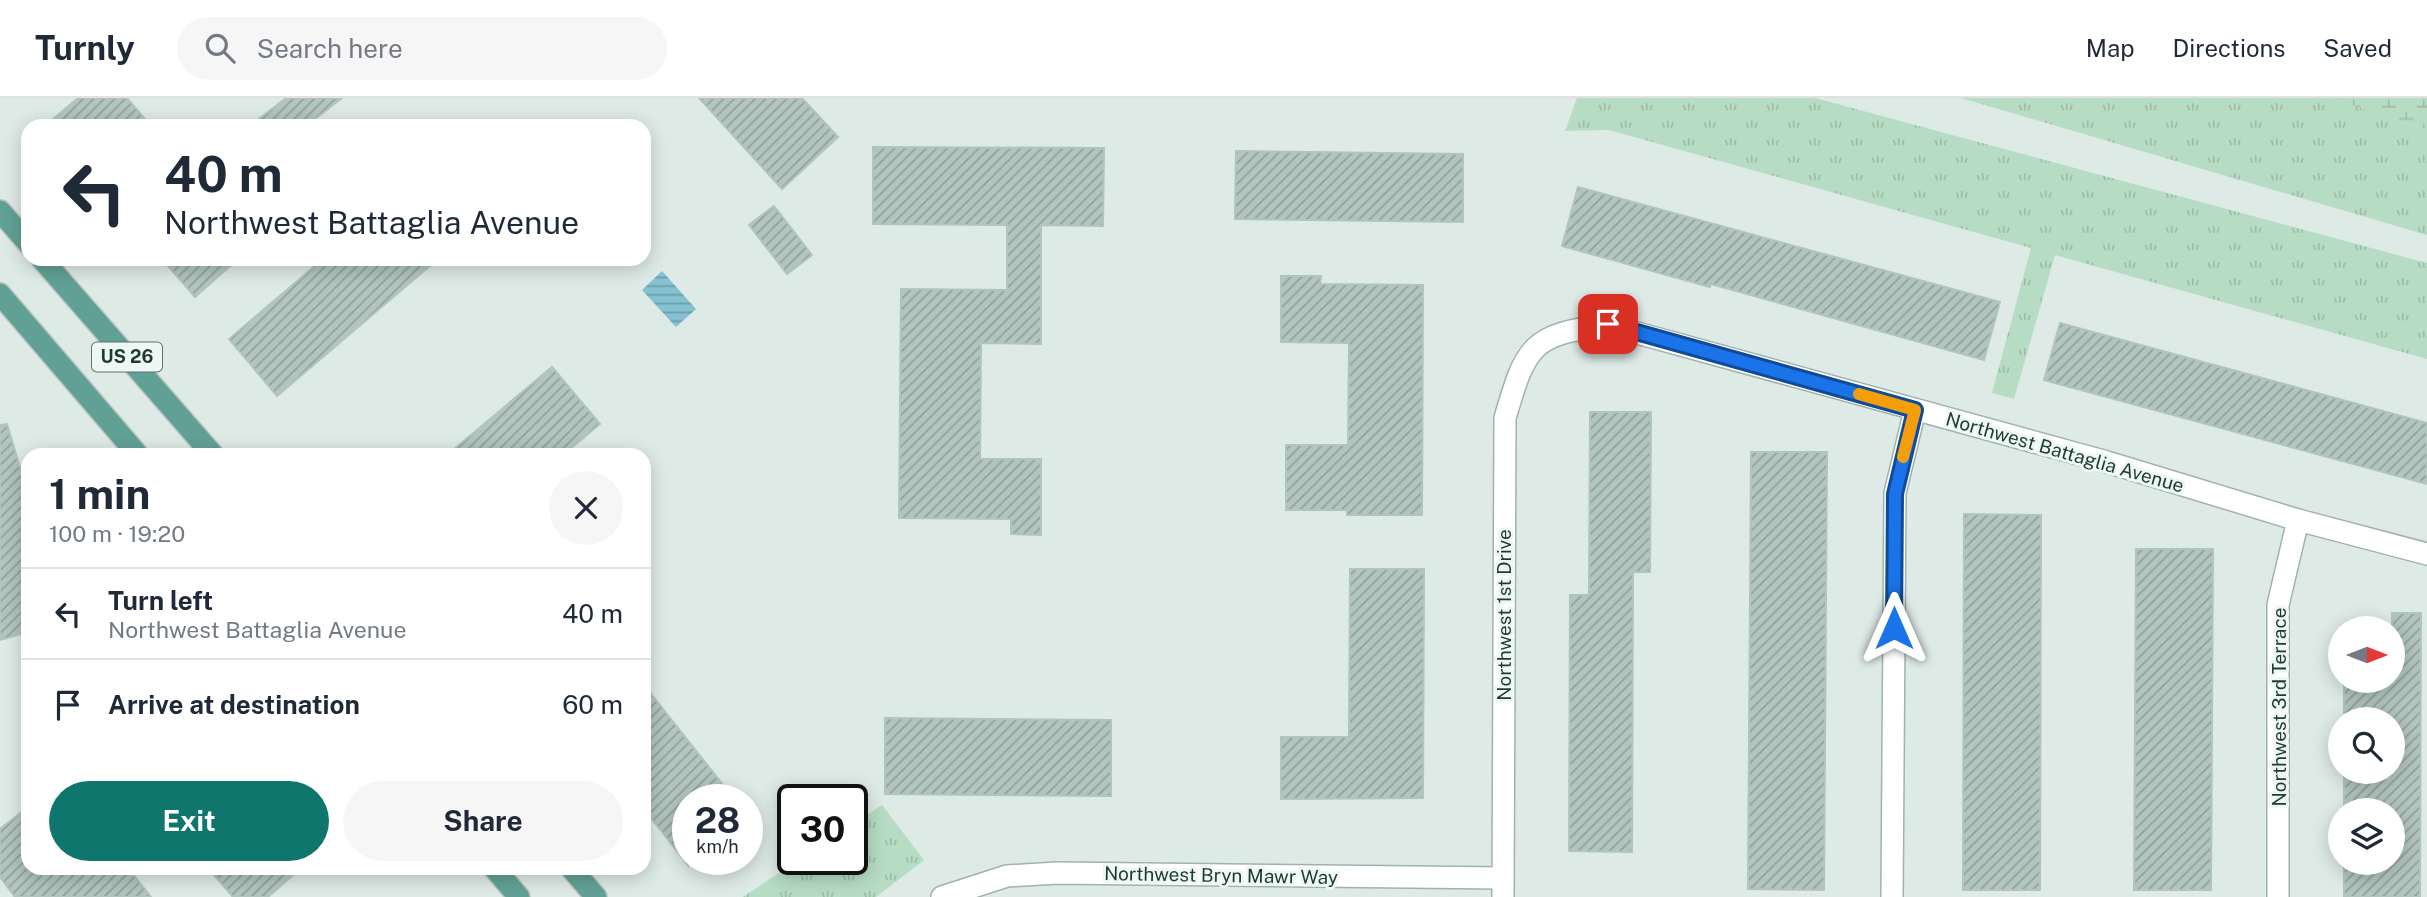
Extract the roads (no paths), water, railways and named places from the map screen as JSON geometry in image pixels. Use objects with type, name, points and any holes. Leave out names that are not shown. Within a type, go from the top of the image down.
[{"type":"main road","points":[[0,211],[21,235]]},
{"type":"main road","name":"US 26","points":[[48,266],[207,448]]},
{"type":"main road","name":"US 26","points":[[0,294],[132,448]]},
{"type":"main road","points":[[500,875],[519,897]]},
{"type":"main road","points":[[577,875],[596,897]]},
{"type":"street","name":"Northwest Battaglia Avenue","points":[[1541,341],[1570,329],[1608,324],[2107,462],[2298,520],[2427,554]]},
{"type":"street","name":"Northwest 1st Drive","points":[[1503,887],[1506,418],[1517,379],[1526,359],[1541,341]]},
{"type":"street","points":[[1892,897],[1895,494],[1915,410]]},
{"type":"street","name":"Northwest 3rd Terrace","points":[[2278,897],[2278,606],[2298,520]]},
{"type":"street","name":"Northwest Bryn Mawr Way","points":[[942,897],[1007,876],[1057,873],[1503,887]]},
{"type":"water","points":[[662,271],[696,309],[676,327],[642,290]]}]
